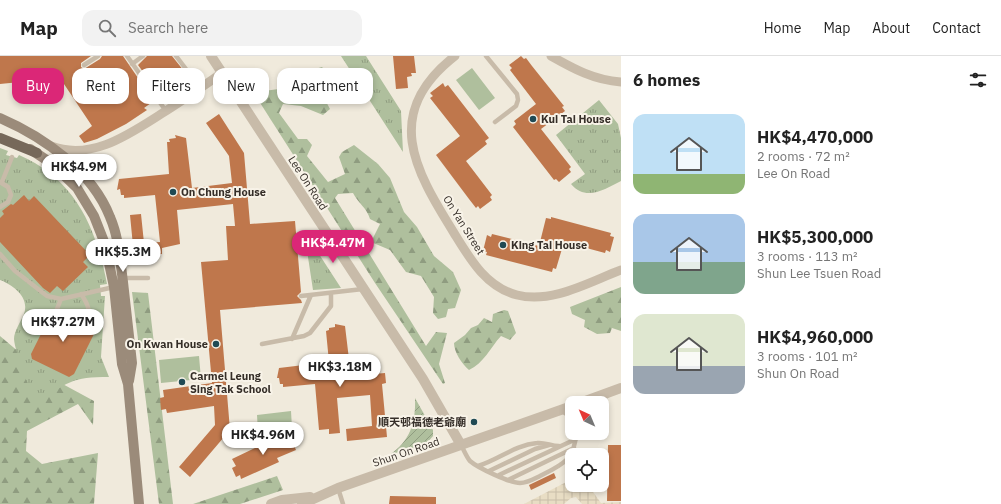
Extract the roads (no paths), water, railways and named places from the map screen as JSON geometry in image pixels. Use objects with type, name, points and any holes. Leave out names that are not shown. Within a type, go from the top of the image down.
[{"type":"main road","points":[[0,118],[48,145],[83,176],[105,205],[117,238],[123,278],[132,364],[128,384]]},
{"type":"main road","points":[[0,132],[37,153],[65,175],[87,202],[105,244],[114,287],[122,364],[128,384],[139,504]]},
{"type":"main road","points":[[0,138],[37,153]]},
{"type":"street","name":"Lee On Road","points":[[211,56],[219,68]]},
{"type":"street","name":"On Yan Street","points":[[455,56],[440,68],[422,93],[413,119],[412,144],[416,164],[428,189],[476,267],[490,282],[503,290],[516,295],[531,297],[559,294],[621,270]]},
{"type":"street","points":[[551,56],[582,73],[600,79],[621,82]]},
{"type":"street","points":[[48,145],[70,151],[106,145],[131,133],[213,79]]},
{"type":"street","name":"Lee On Road","points":[[242,104],[363,290],[423,379],[461,445]]},
{"type":"street","points":[[599,396],[616,390]]},
{"type":"street","name":"Shun On Road","points":[[302,504],[338,488],[565,409]]},
{"type":"street","name":"Shun On Road","points":[[271,504],[282,500],[315,497]]},
{"type":"lane","points":[[84,65],[98,56]]},
{"type":"lane","points":[[127,56],[138,77],[166,111]]},
{"type":"lane","points":[[132,64],[143,56]]},
{"type":"lane","points":[[176,56],[185,68]]},
{"type":"lane","points":[[486,56],[517,94],[518,100],[516,106],[495,122]]},
{"type":"lane","points":[[0,207],[8,202],[11,195],[8,187],[1,182],[12,157]]},
{"type":"lane","points":[[0,254],[34,287],[46,296],[61,299],[114,287]]},
{"type":"lane","points":[[123,278],[148,278]]},
{"type":"lane","points":[[301,296],[363,290]]},
{"type":"lane","points":[[81,294],[87,303],[90,314],[87,323]]},
{"type":"lane","points":[[262,344],[292,339],[310,333],[331,306],[331,294]]},
{"type":"lane","points":[[292,339],[311,296]]},
{"type":"lane","points":[[57,309],[61,299]]},
{"type":"lane","points":[[561,410],[565,413]]},
{"type":"lane","points":[[498,475],[574,440]]},
{"type":"lane","points":[[574,448],[576,440]]},
{"type":"lane","points":[[477,466],[491,462],[506,453],[528,444],[542,442],[561,446]]},
{"type":"lane","points":[[461,445],[468,458],[477,466],[508,480],[521,483],[528,482],[561,466],[565,462]]},
{"type":"lane","points":[[489,471],[535,449],[551,445]]},
{"type":"lane","points":[[508,480],[565,452]]},
{"type":"lane","points":[[338,488],[343,504]]},
{"type":"place","name":"Kui Tai House","points":[[533,119]]},
{"type":"place","name":"On Chung House","points":[[173,192]]},
{"type":"place","name":"King Tai House","points":[[503,245]]},
{"type":"place","name":"On Kwan House","points":[[216,344]]},
{"type":"place","name":"Carmel Leung Sing Tak School","points":[[182,382]]},
{"type":"place","name":"順天邨福德老爺廟","points":[[474,422]]}]
